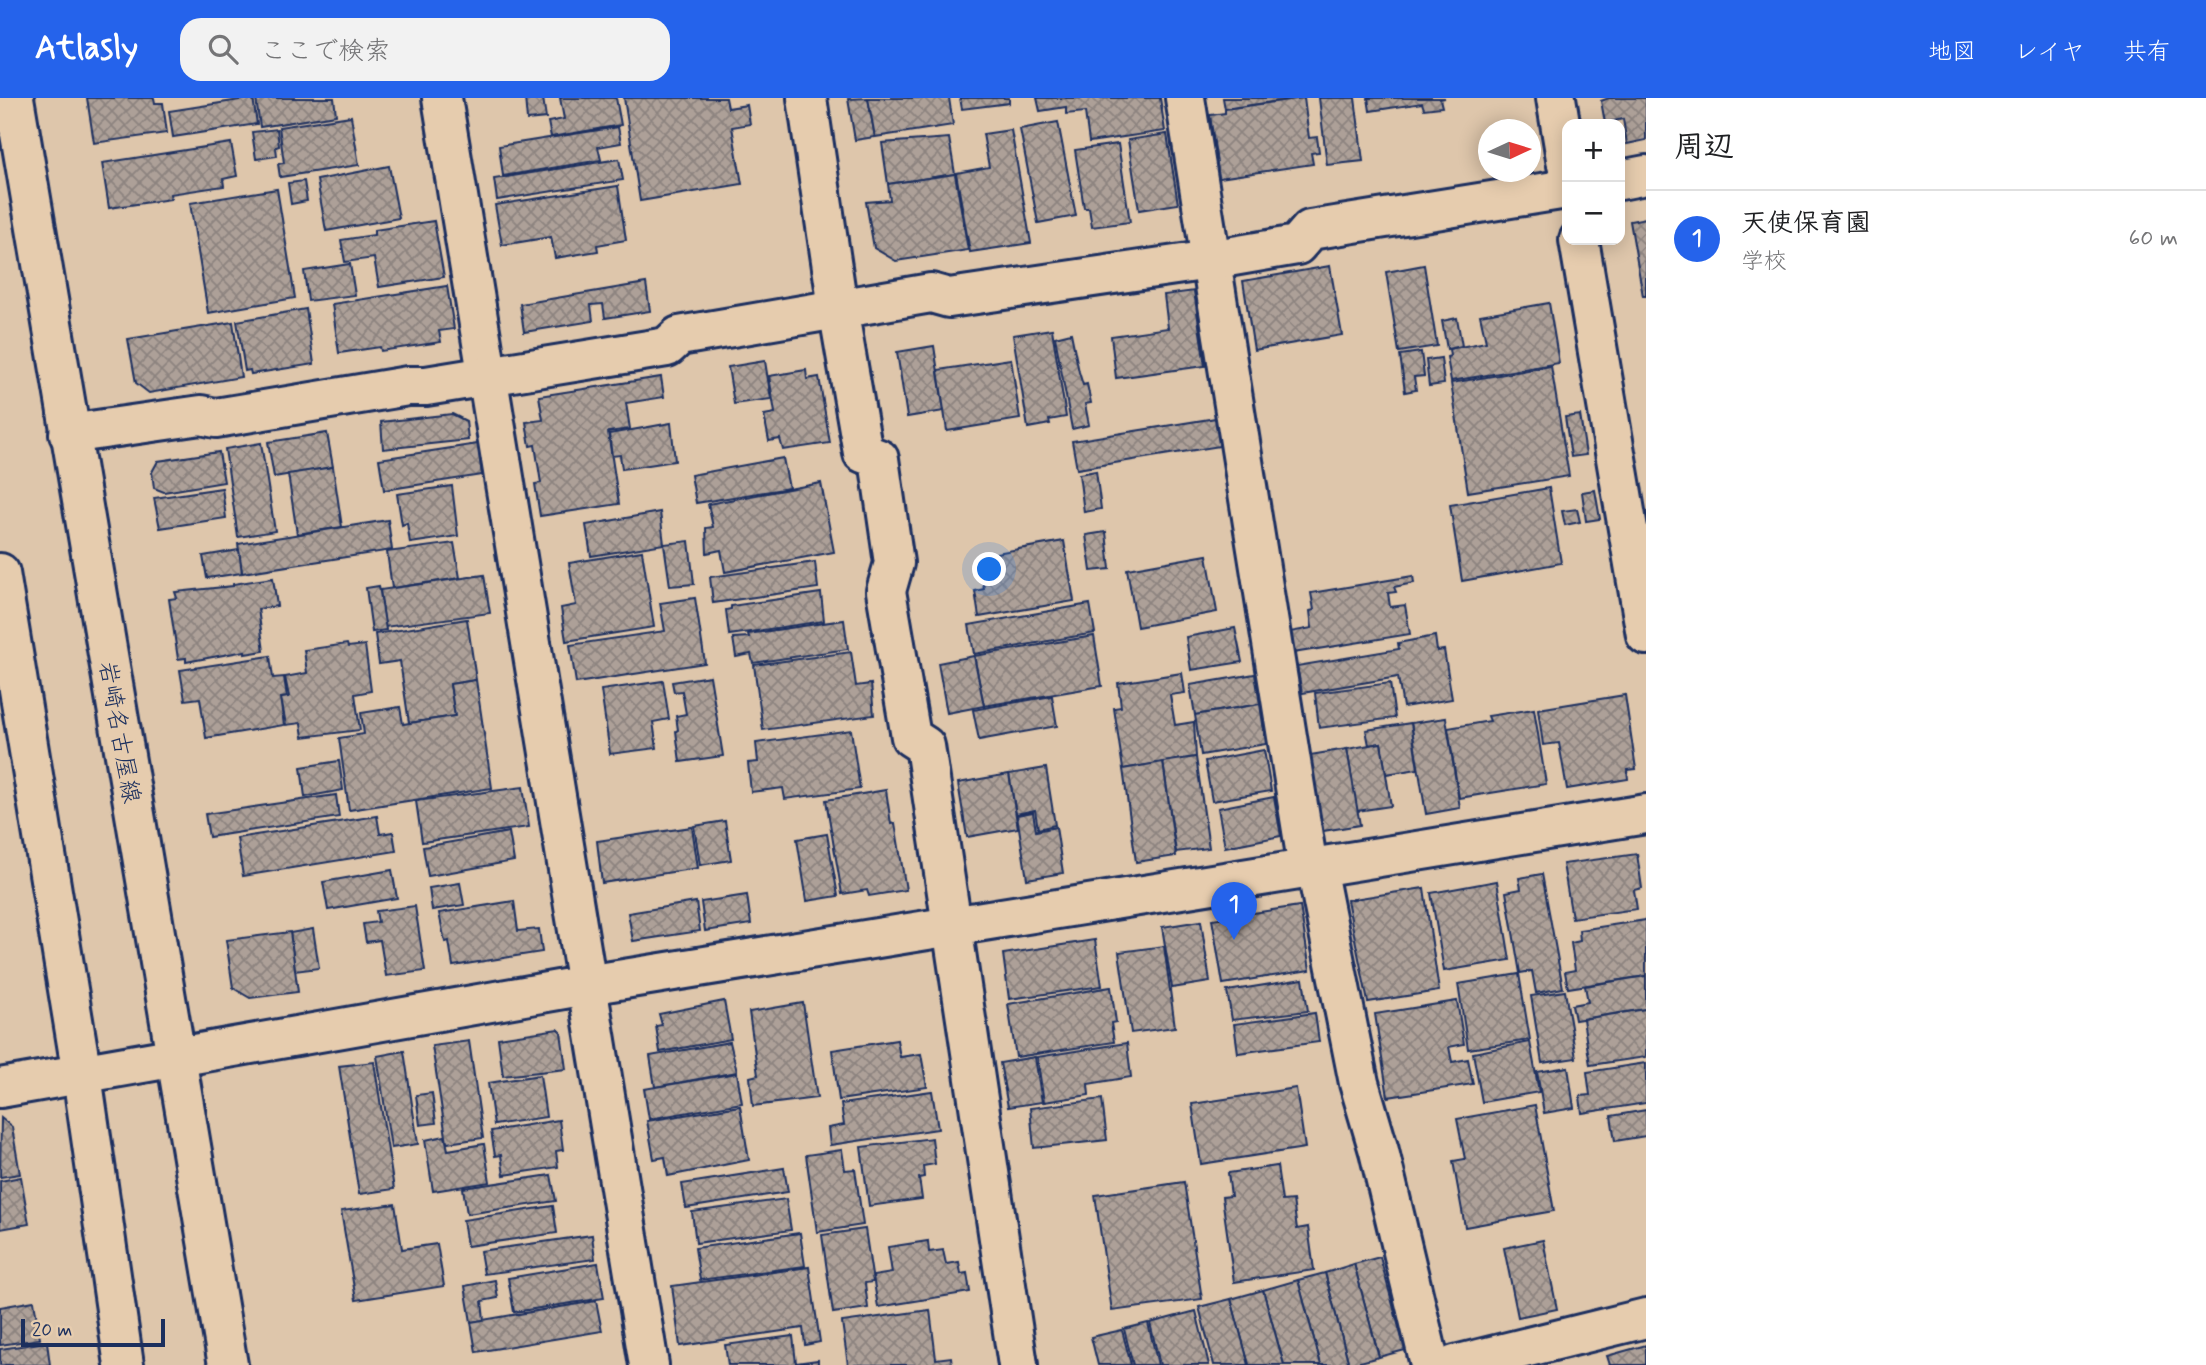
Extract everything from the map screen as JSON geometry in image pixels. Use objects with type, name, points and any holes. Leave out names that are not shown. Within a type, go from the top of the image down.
[{"type":"street","name":"岩崎名古屋線","points":[[14,98],[228,1365]]},
{"type":"street","points":[[442,98],[649,1365]]},
{"type":"street","points":[[807,98],[838,308],[863,453],[879,459],[894,563],[886,591],[911,737],[925,746],[1018,1365]]},
{"type":"street","points":[[1185,98],[1312,868],[1359,1083],[1379,1151],[1430,1365]]},
{"type":"street","points":[[1556,98],[1562,135]]},
{"type":"street","points":[[1625,179],[1646,175]]},
{"type":"street","points":[[69,434],[201,415],[216,418],[408,386],[426,387],[667,347],[679,336],[931,293],[949,298],[1210,260],[1297,244],[1310,230],[1562,190]]},
{"type":"street","points":[[1580,245],[1632,471],[1646,635]]},
{"type":"street","points":[[0,573],[82,1074],[124,1365]]},
{"type":"street","points":[[0,1088],[587,985],[1646,814]]},
{"type":"street","points":[[1455,1365],[1646,1318]]},
{"type":"building","points":[[87,98],[154,98],[155,103],[163,103],[167,133],[94,143]]},
{"type":"building","points":[[253,98],[257,124],[173,137],[169,111]]},
{"type":"building","points":[[334,98],[336,115],[260,127],[256,99]]},
{"type":"building","points":[[525,98],[543,98],[546,118],[527,120]]},
{"type":"building","points":[[560,98],[616,98],[621,125],[551,137],[548,122],[564,119]]},
{"type":"building","points":[[624,98],[726,98],[728,108],[747,105],[750,124],[732,127],[742,184],[640,201]]},
{"type":"building","points":[[868,98],[875,137],[855,140],[848,99]]},
{"type":"building","points":[[868,98],[949,98],[953,125],[875,137]]},
{"type":"building","points":[[960,98],[1009,98],[1009,103],[962,109]]},
{"type":"building","points":[[1037,98],[1160,98],[1165,131],[1089,142],[1085,112],[1066,114],[1066,107],[1040,111]]},
{"type":"building","points":[[1223,98],[1298,98],[1225,109]]},
{"type":"building","points":[[1304,98],[1309,138],[1317,137],[1319,152],[1311,153],[1313,164],[1219,178],[1210,115],[1225,113],[1225,109]]},
{"type":"building","points":[[1319,98],[1355,98],[1363,161],[1327,165]]},
{"type":"building","points":[[1368,98],[1445,98],[1440,99],[1442,107],[1424,109],[1422,103],[1370,111]]},
{"type":"building","points":[[1609,98],[1646,98],[1646,140],[1627,144],[1625,119],[1604,119],[1601,101]]},
{"type":"building","points":[[351,116],[359,165],[280,177],[278,164],[284,163],[279,127]]},
{"type":"building","points":[[1058,122],[1076,216],[1038,223],[1020,129]]},
{"type":"building","points":[[618,127],[621,143],[598,147],[601,160],[503,176],[499,146]]},
{"type":"building","points":[[277,129],[277,156],[256,159],[252,132]]},
{"type":"building","points":[[1011,130],[1031,243],[970,252],[956,173],[989,167],[983,134]]},
{"type":"building","points":[[1167,134],[1178,204],[1139,210],[1128,140]]},
{"type":"building","points":[[949,138],[955,174],[888,184],[882,143]]},
{"type":"building","points":[[231,143],[237,176],[223,179],[224,186],[170,194],[171,199],[109,208],[102,163]]},
{"type":"building","points":[[1118,144],[1130,222],[1092,227],[1089,208],[1084,208],[1075,150]]},
{"type":"building","points":[[619,159],[623,180],[497,200],[494,179]]},
{"type":"building","points":[[389,166],[399,218],[326,231],[317,180]]},
{"type":"building","points":[[955,174],[968,250],[896,261],[874,248],[866,202],[890,200],[888,184]]},
{"type":"building","points":[[304,181],[307,201],[291,204],[288,183]]},
{"type":"building","points":[[618,186],[626,240],[597,245],[598,251],[555,258],[551,237],[502,245],[495,205]]},
{"type":"building","points":[[277,189],[295,298],[208,313],[190,203]]},
{"type":"building","points":[[1646,218],[1646,296],[1643,296],[1630,221]]},
{"type":"building","points":[[434,221],[444,277],[379,287],[374,258],[345,262],[341,240],[374,235],[374,230]]},
{"type":"building","points":[[350,264],[355,295],[308,301],[304,271]]},
{"type":"building","points":[[1424,265],[1437,346],[1399,352],[1386,272]]},
{"type":"building","points":[[1330,266],[1342,335],[1254,350],[1243,281]]},
{"type":"building","points":[[646,283],[650,311],[605,318],[603,304],[591,305],[593,321],[524,332],[520,304]]},
{"type":"building","points":[[447,286],[454,329],[439,331],[441,342],[381,351],[380,347],[339,353],[332,304]]},
{"type":"building","points":[[1194,291],[1205,366],[1116,378],[1111,336],[1168,328],[1164,295]]},
{"type":"building","points":[[1549,303],[1559,363],[1451,381],[1447,357],[1450,356],[1449,349],[1486,342],[1480,315]]},
{"type":"building","points":[[306,309],[314,364],[251,374],[250,370],[245,371],[237,321]]},
{"type":"building","points":[[1457,318],[1462,346],[1447,349],[1442,321]]},
{"type":"building","points":[[233,322],[241,377],[149,393],[136,383],[128,339]]},
{"type":"building","points":[[1052,329],[1066,417],[1049,420],[1050,424],[1028,428],[1013,335]]},
{"type":"building","points":[[1071,333],[1079,372],[1083,385],[1087,384],[1091,403],[1085,404],[1089,425],[1072,429],[1055,337]]},
{"type":"building","points":[[934,346],[944,411],[907,417],[897,352]]},
{"type":"building","points":[[1421,352],[1424,376],[1414,377],[1416,390],[1405,392],[1400,355]]},
{"type":"building","points":[[1441,358],[1444,384],[1429,386],[1426,360]]},
{"type":"building","points":[[1011,359],[1020,419],[947,431],[938,370]]},
{"type":"building","points":[[765,361],[771,399],[734,404],[728,367]]},
{"type":"building","points":[[1551,366],[1569,476],[1468,492],[1451,383]]},
{"type":"building","points":[[806,370],[807,379],[819,377],[830,443],[783,450],[780,439],[769,441],[764,415],[775,413],[769,376]]},
{"type":"building","points":[[661,377],[664,397],[626,403],[630,429],[608,432],[619,504],[540,516],[535,484],[541,483],[535,445],[530,446],[526,422],[543,420],[539,396]]},
{"type":"building","points":[[452,414],[466,421],[468,440],[383,449],[381,422]]},
{"type":"building","points":[[1580,415],[1586,455],[1571,457],[1565,417]]},
{"type":"building","points":[[1216,418],[1220,446],[1077,469],[1072,441]]},
{"type":"building","points":[[671,423],[675,461],[622,469],[620,455],[612,456],[609,434]]},
{"type":"building","points":[[327,433],[333,467],[274,477],[268,442]]},
{"type":"building","points":[[261,443],[275,531],[238,537],[225,449]]},
{"type":"building","points":[[478,444],[482,475],[384,490],[379,459]]},
{"type":"building","points":[[219,452],[224,482],[164,492],[154,488],[152,472],[158,461]]},
{"type":"building","points":[[783,458],[789,488],[696,503],[691,475]]},
{"type":"building","points":[[333,467],[342,527],[297,534],[288,474]]},
{"type":"building","points":[[1096,471],[1101,509],[1084,512],[1079,474]]},
{"type":"building","points":[[821,483],[834,552],[725,572],[721,550],[707,553],[706,528],[713,527],[708,504]]},
{"type":"building","points":[[452,486],[458,536],[410,543],[407,523],[402,525],[397,494]]},
{"type":"building","points":[[222,488],[226,518],[160,528],[154,498]]},
{"type":"building","points":[[1549,488],[1561,563],[1462,581],[1450,505]]},
{"type":"building","points":[[1595,490],[1600,519],[1586,521],[1582,492]]},
{"type":"building","points":[[1577,509],[1580,522],[1565,525],[1562,511]]},
{"type":"building","points":[[660,512],[664,544],[591,556],[586,525]]},
{"type":"building","points":[[388,520],[392,550],[242,573],[238,544]]},
{"type":"building","points":[[1106,532],[1110,569],[1091,571],[1086,535]]},
{"type":"building","points":[[689,541],[694,584],[670,586],[664,544]]},
{"type":"building","points":[[1064,541],[1074,601],[979,617],[975,591],[984,589],[979,556]]},
{"type":"building","points":[[454,543],[460,578],[392,588],[387,552]]},
{"type":"building","points":[[239,550],[242,573],[207,578],[203,556]]},
{"type":"building","points":[[642,551],[654,627],[566,641],[561,608],[576,605],[569,563]]},
{"type":"building","points":[[1207,555],[1217,612],[1137,627],[1127,569]]},
{"type":"building","points":[[815,562],[818,588],[713,603],[710,577]]},
{"type":"building","points":[[484,575],[490,613],[385,627],[380,590]]},
{"type":"building","points":[[1413,576],[1414,583],[1394,587],[1396,592],[1388,593],[1390,607],[1405,605],[1410,634],[1293,653],[1290,632],[1312,628],[1310,611],[1314,610],[1311,593]]},
{"type":"building","points":[[273,578],[277,606],[258,609],[264,651],[245,654],[245,651],[186,662],[186,658],[178,659],[169,599],[177,598],[175,592],[233,586]]},
{"type":"building","points":[[379,586],[386,630],[372,632],[366,588]]},
{"type":"building","points":[[821,593],[824,621],[729,635],[726,610],[731,609],[731,606]]},
{"type":"building","points":[[695,598],[705,663],[576,683],[570,645],[665,631],[660,603]]},
{"type":"building","points":[[1090,604],[1095,633],[974,654],[969,625]]},
{"type":"building","points":[[467,619],[476,680],[450,684],[455,716],[409,723],[400,661],[379,664],[375,634]]},
{"type":"building","points":[[844,620],[848,649],[753,663],[751,654],[736,657],[733,638]]},
{"type":"building","points":[[1235,628],[1242,662],[1191,670],[1186,637]]},
{"type":"building","points":[[1094,636],[1102,686],[984,706],[974,656]]},
{"type":"building","points":[[1435,636],[1437,651],[1444,650],[1452,699],[1403,707],[1398,677],[1302,693],[1297,666],[1399,649],[1398,643]]},
{"type":"building","points":[[347,644],[348,647],[365,645],[371,691],[355,694],[360,730],[303,737],[301,723],[286,725],[281,698],[289,697],[285,677],[307,673],[304,650]]},
{"type":"building","points":[[851,652],[856,686],[871,684],[874,715],[763,730],[754,665]]},
{"type":"building","points":[[270,656],[273,678],[284,677],[287,697],[280,698],[284,725],[206,738],[200,698],[185,700],[180,670]]},
{"type":"building","points":[[974,656],[984,706],[947,713],[938,663]]},
{"type":"building","points":[[1182,673],[1185,693],[1170,695],[1175,725],[1194,722],[1196,757],[1123,769],[1114,708],[1121,707],[1118,683]]},
{"type":"building","points":[[1255,674],[1260,704],[1195,715],[1190,685]]},
{"type":"building","points":[[710,676],[723,756],[680,762],[676,716],[686,714],[682,691],[674,692],[672,682]]},
{"type":"building","points":[[476,680],[492,788],[349,810],[339,738],[364,734],[361,713],[400,707],[403,724],[455,716],[450,684]]},
{"type":"building","points":[[663,681],[669,719],[653,722],[657,748],[610,754],[601,690]]},
{"type":"building","points":[[1390,683],[1395,718],[1319,728],[1315,693]]},
{"type":"building","points":[[1625,695],[1636,769],[1627,770],[1628,779],[1567,789],[1559,743],[1543,745],[1538,709]]},
{"type":"building","points":[[1052,696],[1057,726],[979,740],[973,710]]},
{"type":"building","points":[[1260,704],[1266,744],[1201,755],[1195,715]]},
{"type":"building","points":[[1534,709],[1546,784],[1459,798],[1448,728],[1490,721],[1488,716]]},
{"type":"building","points":[[1446,718],[1460,808],[1426,814],[1411,723]]},
{"type":"building","points":[[1411,723],[1418,769],[1386,774],[1381,743],[1369,745],[1366,730]]},
{"type":"building","points":[[851,730],[860,789],[785,799],[783,788],[751,792],[748,763],[758,762],[756,743]]},
{"type":"building","points":[[1381,743],[1391,806],[1357,811],[1347,749]]},
{"type":"building","points":[[1347,749],[1360,825],[1323,831],[1310,755]]},
{"type":"building","points":[[1264,750],[1271,791],[1212,801],[1205,761]]},
{"type":"building","points":[[1196,757],[1209,848],[1176,852],[1163,762]]},
{"type":"building","points":[[339,761],[343,790],[305,797],[301,767]]},
{"type":"building","points":[[1163,762],[1176,856],[1136,862],[1123,769]]},
{"type":"building","points":[[1046,768],[1055,825],[1038,829],[1035,810],[1016,814],[1009,774]]},
{"type":"building","points":[[1009,774],[1018,828],[967,837],[958,783]]},
{"type":"building","points":[[523,787],[529,827],[422,842],[416,801]]},
{"type":"building","points":[[886,790],[891,824],[895,823],[906,890],[869,896],[867,890],[842,894],[826,800]]},
{"type":"building","points":[[336,795],[339,817],[209,837],[205,814]]},
{"type":"building","points":[[1274,797],[1281,836],[1225,847],[1218,808]]},
{"type":"building","points":[[1033,812],[1036,831],[1056,827],[1063,873],[1027,879],[1017,815]]},
{"type":"building","points":[[377,816],[380,834],[393,832],[396,851],[243,876],[237,838]]},
{"type":"building","points":[[725,821],[731,860],[700,865],[694,826]]},
{"type":"building","points":[[692,827],[698,868],[602,883],[597,841]]},
{"type":"building","points":[[509,832],[514,861],[428,876],[423,847]]},
{"type":"building","points":[[827,834],[838,896],[807,901],[797,839]]},
{"type":"building","points":[[1637,854],[1642,888],[1634,890],[1637,909],[1572,918],[1563,864]]},
{"type":"building","points":[[392,870],[397,898],[328,910],[323,882]]},
{"type":"building","points":[[1542,874],[1563,988],[1536,993],[1532,971],[1520,973],[1506,892],[1521,889],[1519,878]]},
{"type":"building","points":[[1497,881],[1510,960],[1444,971],[1431,893]]},
{"type":"building","points":[[460,883],[464,905],[432,910],[429,888]]},
{"type":"building","points":[[1424,888],[1439,991],[1368,1002],[1347,900]]},
{"type":"building","points":[[747,895],[751,924],[705,931],[701,902]]},
{"type":"building","points":[[514,901],[518,931],[539,929],[542,952],[453,966],[449,941],[445,942],[439,913]]},
{"type":"building","points":[[696,902],[700,931],[633,941],[628,913]]},
{"type":"building","points":[[415,906],[425,971],[386,976],[380,940],[366,942],[363,924],[378,922],[376,911]]},
{"type":"building","points":[[1300,906],[1310,970],[1223,984],[1212,919]]},
{"type":"building","points":[[1646,920],[1646,976],[1568,988],[1565,972],[1575,970],[1571,943],[1580,941],[1579,930]]},
{"type":"building","points":[[1201,921],[1210,982],[1172,988],[1162,927]]},
{"type":"building","points":[[313,929],[319,968],[295,971],[290,933]]},
{"type":"building","points":[[290,932],[298,992],[250,998],[233,988],[226,940]]},
{"type":"building","points":[[1095,940],[1102,986],[1009,999],[1003,954]]},
{"type":"building","points":[[1164,946],[1175,1027],[1131,1033],[1119,952]]},
{"type":"building","points":[[1519,974],[1530,1040],[1468,1049],[1458,984]]},
{"type":"building","points":[[1646,976],[1646,1009],[1575,1020],[1572,1005],[1588,1002],[1585,986]]},
{"type":"building","points":[[1303,979],[1308,1011],[1232,1020],[1227,991]]},
{"type":"building","points":[[1111,987],[1116,1022],[1111,1023],[1114,1042],[1016,1057],[1008,1004]]},
{"type":"building","points":[[1565,991],[1576,1058],[1542,1063],[1531,996]]},
{"type":"building","points":[[724,1001],[731,1039],[660,1052],[656,1026],[662,1025],[659,1014]]},
{"type":"building","points":[[1457,1001],[1464,1044],[1449,1047],[1452,1062],[1468,1059],[1473,1084],[1388,1097],[1375,1014]]},
{"type":"building","points":[[803,1003],[817,1098],[753,1106],[750,1077],[758,1075],[749,1012]]},
{"type":"building","points":[[1646,1009],[1646,1057],[1590,1065],[1583,1019]]},
{"type":"building","points":[[1315,1013],[1319,1042],[1238,1053],[1234,1024]]},
{"type":"building","points":[[558,1029],[561,1032],[566,1069],[503,1076],[498,1038]]},
{"type":"building","points":[[897,1040],[900,1057],[921,1054],[927,1087],[839,1100],[832,1050]]},
{"type":"building","points":[[469,1041],[483,1138],[447,1143],[432,1046]]},
{"type":"building","points":[[730,1042],[737,1072],[655,1087],[650,1056]]},
{"type":"building","points":[[1530,1042],[1539,1092],[1482,1102],[1473,1053]]},
{"type":"building","points":[[1127,1043],[1131,1077],[1088,1084],[1089,1095],[1044,1102],[1037,1057]]},
{"type":"building","points":[[404,1051],[418,1144],[391,1148],[377,1056]]},
{"type":"building","points":[[1035,1057],[1042,1102],[1008,1107],[1000,1063]]},
{"type":"building","points":[[374,1062],[394,1189],[359,1194],[339,1066]]},
{"type":"building","points":[[1646,1063],[1646,1103],[1582,1113],[1580,1096],[1590,1095],[1587,1072]]},
{"type":"building","points":[[1568,1067],[1574,1108],[1544,1113],[1537,1072]]},
{"type":"building","points":[[737,1073],[742,1103],[649,1119],[644,1089]]},
{"type":"building","points":[[540,1075],[546,1117],[494,1125],[488,1083]]},
{"type":"building","points":[[1296,1088],[1305,1148],[1201,1164],[1192,1104]]},
{"type":"building","points":[[932,1091],[938,1129],[830,1145],[828,1128],[844,1125],[841,1104]]},
{"type":"building","points":[[432,1093],[436,1123],[420,1125],[416,1095]]},
{"type":"building","points":[[1102,1099],[1107,1140],[1034,1148],[1030,1108]]},
{"type":"building","points":[[1535,1105],[1554,1211],[1465,1227],[1453,1161],[1465,1159],[1457,1119]]},
{"type":"building","points":[[740,1106],[749,1160],[668,1176],[665,1157],[654,1159],[647,1121]]},
{"type":"building","points":[[1646,1110],[1646,1136],[1615,1141],[1611,1116]]},
{"type":"building","points":[[1,1118],[12,1127],[20,1174],[0,1177]]},
{"type":"building","points":[[559,1120],[563,1150],[556,1151],[558,1167],[504,1175],[501,1155],[495,1156],[491,1131]]},
{"type":"building","points":[[445,1136],[448,1150],[484,1144],[490,1182],[433,1191],[425,1140]]},
{"type":"building","points":[[932,1138],[935,1164],[923,1166],[924,1177],[919,1178],[922,1199],[869,1206],[861,1147]]},
{"type":"building","points":[[842,1150],[845,1170],[855,1169],[863,1225],[817,1232],[806,1155]]},
{"type":"building","points":[[1277,1166],[1282,1201],[1293,1200],[1297,1229],[1308,1227],[1314,1270],[1234,1282],[1222,1197],[1231,1196],[1228,1173]]},
{"type":"building","points":[[784,1168],[788,1192],[686,1208],[682,1184]]},
{"type":"building","points":[[551,1175],[556,1201],[467,1214],[463,1188]]},
{"type":"building","points":[[21,1177],[29,1224],[0,1229],[0,1181]]},
{"type":"building","points":[[1184,1182],[1202,1299],[1112,1311],[1095,1195]]},
{"type":"building","points":[[786,1199],[791,1230],[696,1243],[692,1212]]},
{"type":"building","points":[[395,1204],[402,1249],[437,1244],[444,1286],[356,1300],[341,1211]]},
{"type":"building","points":[[553,1206],[557,1233],[467,1246],[463,1220]]},
{"type":"building","points":[[865,1229],[873,1282],[865,1283],[868,1308],[833,1313],[822,1235]]},
{"type":"building","points":[[800,1233],[805,1266],[700,1280],[695,1248]]},
{"type":"building","points":[[592,1235],[595,1259],[484,1274],[480,1251]]},
{"type":"building","points":[[1543,1240],[1557,1309],[1518,1317],[1504,1248]]},
{"type":"building","points":[[928,1241],[929,1252],[943,1250],[946,1264],[959,1262],[961,1274],[967,1273],[970,1292],[878,1307],[873,1276],[892,1273],[888,1247]]},
{"type":"building","points":[[1380,1257],[1405,1350],[1379,1357],[1354,1264]]},
{"type":"building","points":[[598,1263],[604,1298],[514,1312],[508,1278]]},
{"type":"building","points":[[1354,1264],[1379,1357],[1349,1365],[1325,1273]]},
{"type":"building","points":[[809,1267],[820,1342],[805,1345],[803,1328],[680,1346],[672,1286]]},
{"type":"building","points":[[1325,1273],[1349,1365],[1321,1365],[1298,1280]]},
{"type":"building","points":[[495,1280],[498,1298],[482,1301],[484,1320],[471,1322],[465,1286]]},
{"type":"building","points":[[1298,1280],[1321,1365],[1284,1365],[1263,1290]]},
{"type":"building","points":[[1263,1290],[1284,1365],[1249,1365],[1231,1299]]},
{"type":"building","points":[[1231,1299],[1249,1365],[1214,1365],[1199,1307]]},
{"type":"building","points":[[34,1301],[40,1339],[0,1345],[0,1307]]},
{"type":"building","points":[[596,1301],[602,1331],[476,1352],[471,1322]]},
{"type":"building","points":[[930,1310],[936,1359],[951,1357],[952,1365],[848,1365],[842,1322]]},
{"type":"building","points":[[1196,1311],[1209,1365],[1160,1365],[1150,1323]]},
{"type":"building","points":[[1148,1323],[1158,1365],[1133,1365],[1124,1329]]},
{"type":"building","points":[[1122,1330],[1131,1365],[1098,1365],[1091,1337]]},
{"type":"building","points":[[793,1336],[796,1363],[818,1360],[818,1365],[728,1365],[725,1345]]},
{"type":"building","points":[[47,1342],[50,1365],[0,1365],[0,1349]]},
{"type":"building","points":[[1646,1345],[1646,1365],[1610,1365],[1607,1356]]},
{"type":"place","name":"天使保育園","points":[[1234,940]]}]
